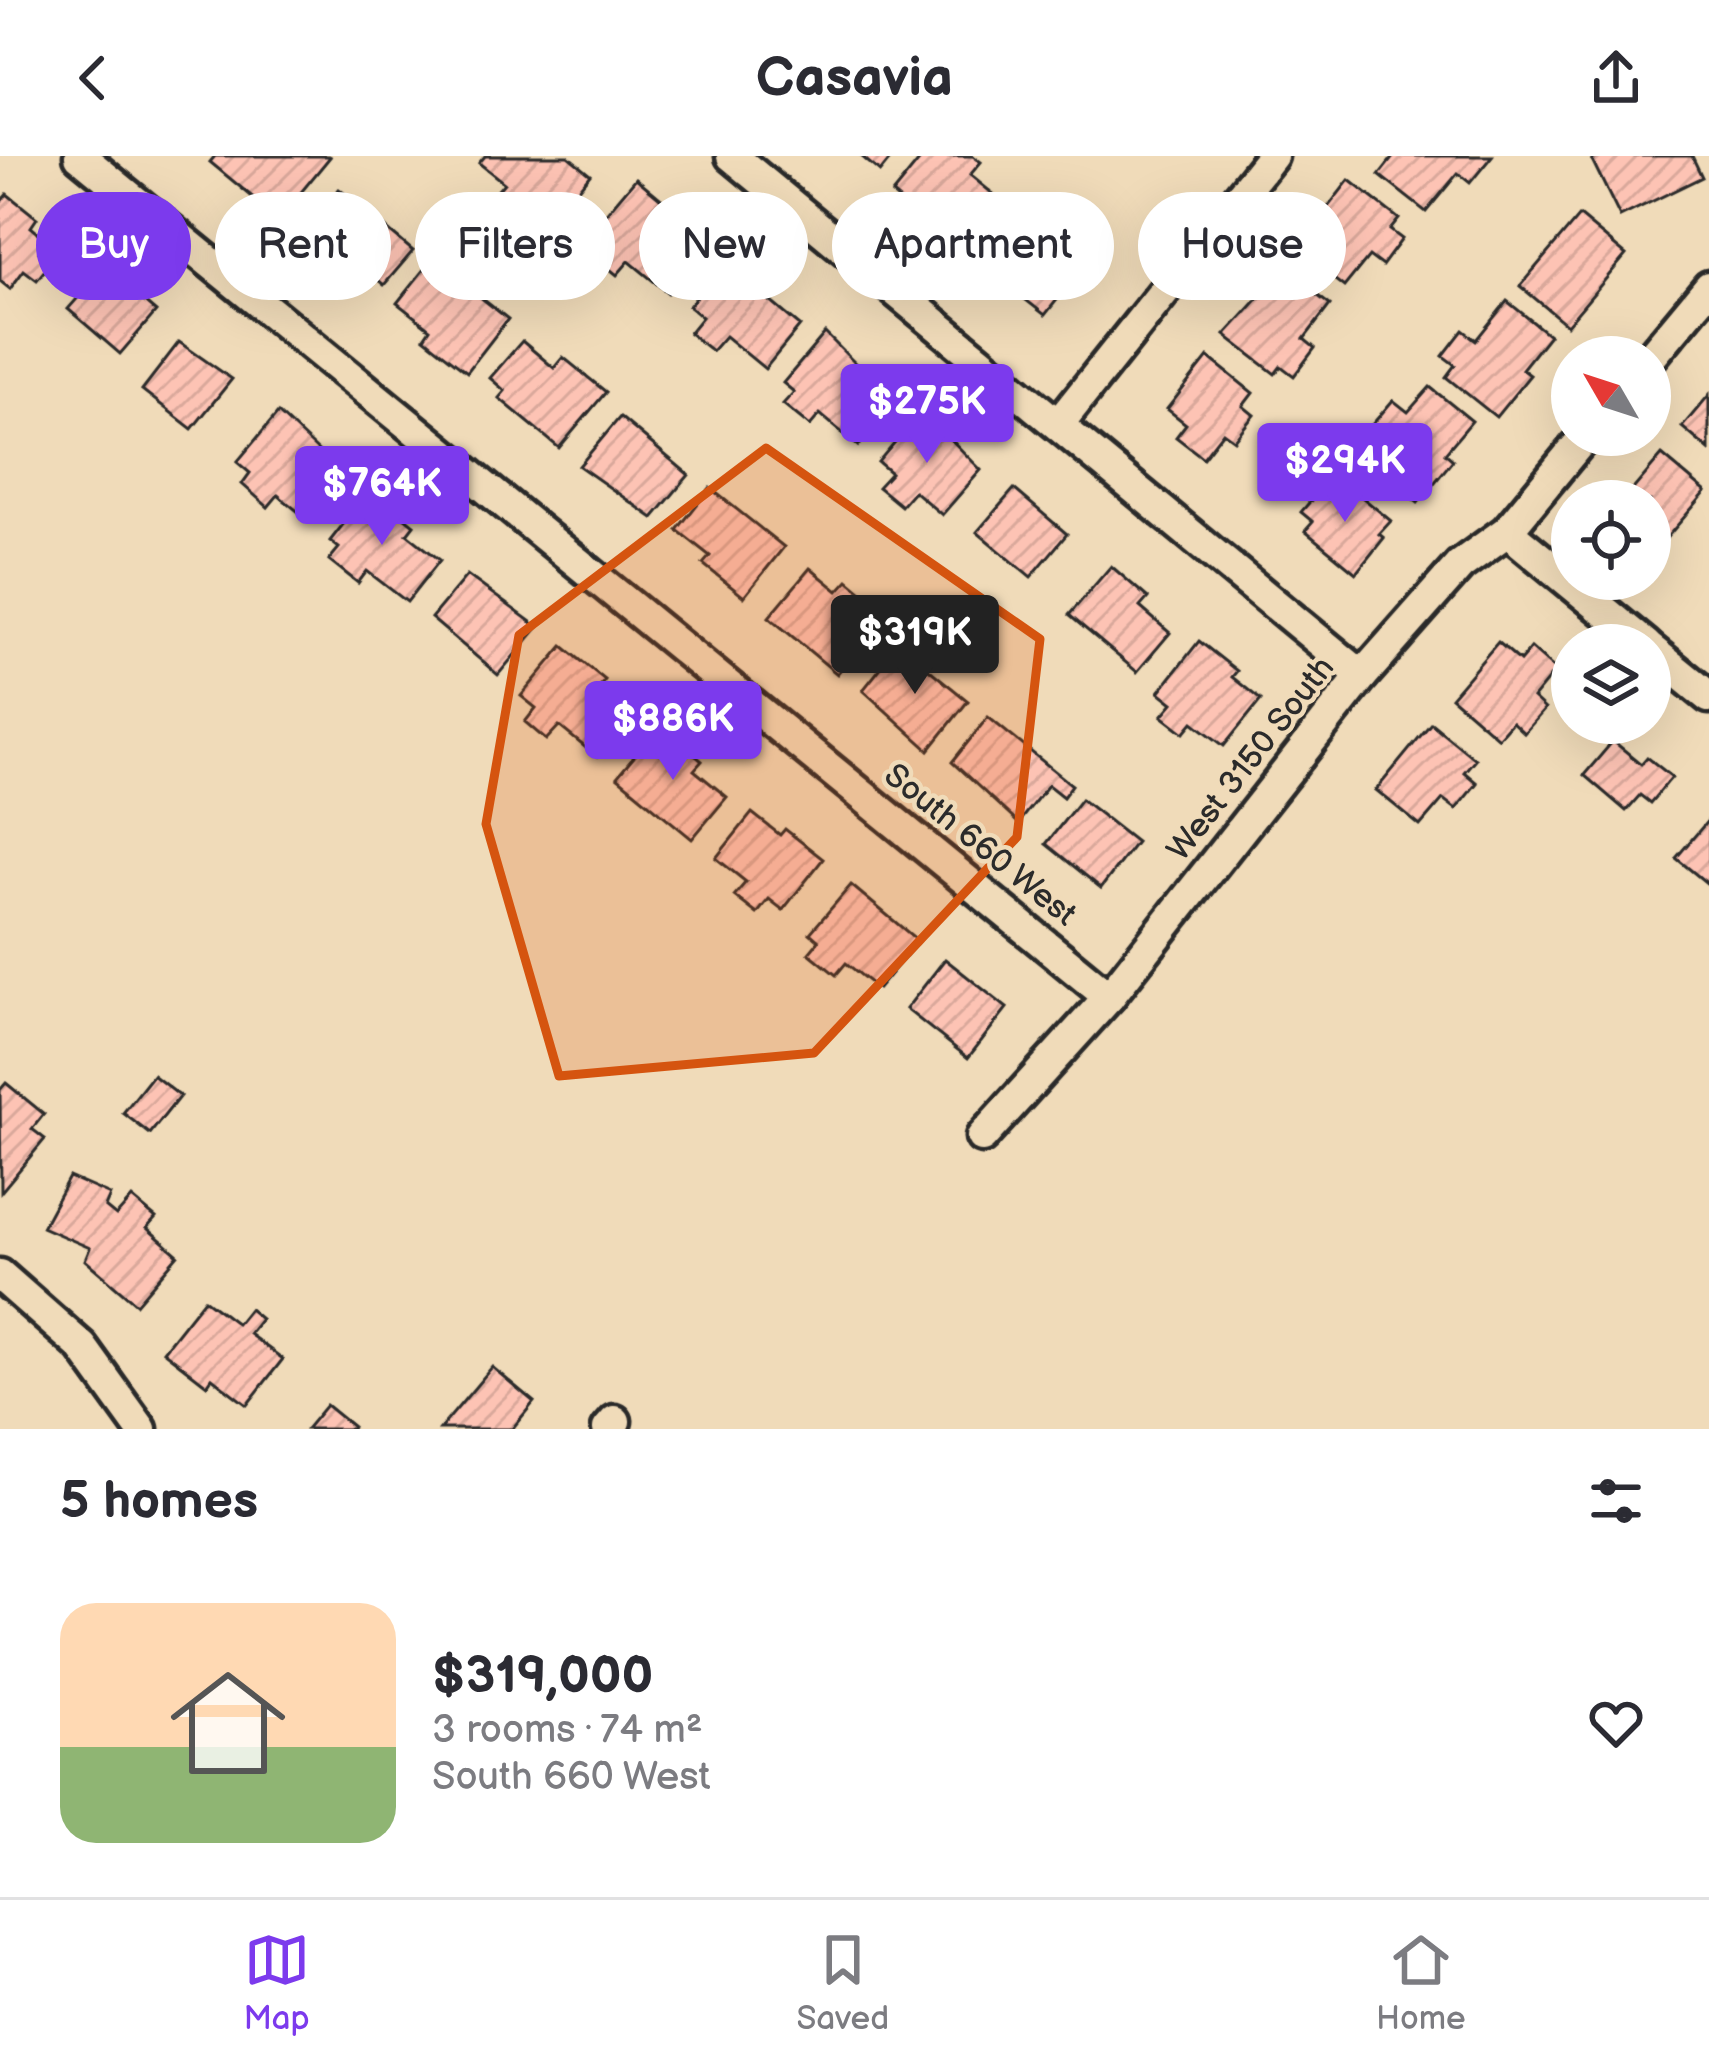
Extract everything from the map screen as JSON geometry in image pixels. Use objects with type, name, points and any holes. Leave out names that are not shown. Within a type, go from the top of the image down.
[{"type":"street","name":"South 660 West","points":[[80,156],[1109,997]]},
{"type":"street","points":[[732,156],[1060,422],[1362,676]]},
{"type":"street","points":[[1060,422],[1272,156]]},
{"type":"street","points":[[1668,336],[1709,287]]},
{"type":"street","name":"West 3150 South","points":[[982,1137],[1109,997],[1362,676],[1460,565],[1507,530],[1569,456]]},
{"type":"street","points":[[1507,530],[1620,624]]},
{"type":"street","points":[[1671,666],[1709,698]]},
{"type":"street","points":[[0,1275],[82,1347],[141,1429]]},
{"type":"highlighted area","points":[[766,448],[1040,639],[1017,837],[814,1053],[559,1076],[486,824],[519,635]]},
{"type":"building","points":[[215,156],[330,157],[301,192],[246,192],[210,162]]},
{"type":"building","points":[[485,156],[568,156],[590,174],[575,192],[496,192],[504,183],[479,163]]},
{"type":"building","points":[[861,156],[893,156],[880,172]]},
{"type":"building","points":[[923,156],[973,156],[981,162],[970,175],[991,192],[894,192]]},
{"type":"building","points":[[1394,156],[1492,156],[1470,183],[1458,173],[1426,212],[1379,175]]},
{"type":"building","points":[[1601,156],[1692,156],[1702,177],[1620,217],[1592,160]]},
{"type":"building","points":[[636,178],[653,192],[639,192],[639,269],[629,261],[617,275],[615,273],[615,203]]},
{"type":"building","points":[[1349,180],[1399,219],[1390,230],[1402,239],[1382,266],[1369,256],[1346,285],[1346,192],[1340,192]]},
{"type":"building","points":[[7,194],[36,217],[31,227],[36,231],[36,279],[24,270],[10,289],[0,281],[0,203]]},
{"type":"building","points":[[1579,216],[1626,255],[1567,325],[1520,286]]},
{"type":"building","points":[[391,233],[413,251],[391,277]]},
{"type":"building","points":[[415,280],[415,300],[484,300],[508,319],[467,372],[424,338],[430,329],[397,303]]},
{"type":"building","points":[[76,300],[142,300],[156,312],[120,354],[68,309]]},
{"type":"building","points":[[694,300],[769,300],[800,326],[765,369],[725,336],[712,351],[689,333],[702,317],[689,306]]},
{"type":"building","points":[[1026,300],[1057,300],[1045,315]]},
{"type":"building","points":[[1257,300],[1323,300],[1330,305],[1304,339],[1315,348],[1294,376],[1281,366],[1275,374],[1225,335]]},
{"type":"building","points":[[1507,301],[1549,335],[1522,369],[1530,375],[1496,417],[1446,377],[1455,365],[1443,356],[1463,330],[1476,340]]},
{"type":"building","points":[[825,333],[894,402],[858,446],[820,414],[810,426],[783,404],[794,392],[783,383]]},
{"type":"building","points":[[522,341],[554,368],[563,357],[606,392],[559,448],[499,398],[505,391],[490,378]]},
{"type":"building","points":[[179,342],[232,379],[192,429],[142,390]]},
{"type":"building","points":[[1208,357],[1253,393],[1243,406],[1254,415],[1234,440],[1223,432],[1203,458],[1176,437],[1186,424],[1167,409]]},
{"type":"building","points":[[1430,387],[1472,421],[1445,453],[1453,460],[1418,503],[1368,462],[1386,440],[1371,426],[1393,400],[1408,412]]},
{"type":"building","points":[[1709,395],[1709,450],[1682,427]]},
{"type":"building","points":[[922,410],[981,470],[942,515],[914,491],[901,506],[878,487],[891,473],[878,462]]},
{"type":"building","points":[[278,413],[344,475],[307,519],[278,495],[268,507],[242,484],[250,473],[237,462]]},
{"type":"building","points":[[620,417],[689,475],[653,518],[579,466]]},
{"type":"building","points":[[1663,456],[1706,492],[1671,533],[1671,480],[1641,480]]},
{"type":"building","points":[[1326,483],[1337,492],[1345,483],[1391,521],[1379,534],[1384,538],[1356,573],[1305,531],[1313,522],[1301,512]]},
{"type":"building","points":[[710,488],[784,547],[744,597],[703,564],[710,556],[677,530]]},
{"type":"building","points":[[1014,489],[1067,534],[1031,577],[977,532]]},
{"type":"building","points":[[370,490],[414,525],[407,534],[440,560],[407,602],[367,571],[358,583],[329,560],[339,548],[330,541]]},
{"type":"building","points":[[1111,566],[1148,598],[1140,607],[1170,633],[1137,672],[1069,615]]},
{"type":"building","points":[[810,568],[838,591],[848,580],[875,603],[865,614],[878,624],[837,674],[769,617]]},
{"type":"building","points":[[467,575],[538,627],[498,675],[431,618]]},
{"type":"building","points":[[1199,641],[1237,671],[1232,677],[1261,700],[1224,746],[1193,722],[1184,733],[1162,716],[1173,703],[1159,692]]},
{"type":"building","points":[[1498,642],[1520,661],[1531,648],[1551,666],[1551,676],[1533,698],[1545,709],[1524,733],[1512,722],[1498,738],[1451,697]]},
{"type":"building","points":[[899,645],[968,701],[929,750],[863,690]]},
{"type":"building","points":[[563,646],[605,680],[598,689],[631,716],[597,757],[559,726],[546,740],[525,722],[536,708],[521,696]]},
{"type":"building","points":[[988,717],[1072,785],[1063,797],[1048,785],[1018,823],[952,762]]},
{"type":"building","points":[[1431,723],[1475,759],[1464,772],[1477,783],[1456,809],[1443,799],[1420,826],[1376,790]]},
{"type":"building","points":[[660,726],[702,761],[694,770],[727,797],[692,839],[617,777]]},
{"type":"building","points":[[1610,744],[1617,744],[1641,764],[1647,757],[1672,777],[1650,803],[1640,795],[1626,811],[1584,775]]},
{"type":"building","points":[[1081,799],[1136,842],[1101,888],[1046,844]]},
{"type":"building","points":[[752,813],[780,835],[785,829],[823,859],[783,910],[769,899],[757,914],[734,896],[746,882],[716,858]]},
{"type":"building","points":[[1709,819],[1709,885],[1676,858]]},
{"type":"building","points":[[851,885],[918,941],[878,989],[846,963],[836,975],[809,953],[819,941],[810,933]]},
{"type":"building","points":[[945,959],[1007,1008],[968,1058],[906,1009]]},
{"type":"building","points":[[153,1075],[180,1096],[150,1134],[123,1113]]},
{"type":"building","points":[[6,1083],[44,1114],[32,1129],[45,1139],[1,1192],[0,1090]]},
{"type":"building","points":[[69,1177],[110,1195],[105,1207],[116,1216],[132,1198],[156,1218],[147,1228],[178,1255],[136,1304],[85,1260],[90,1248],[42,1227]]},
{"type":"building","points":[[204,1299],[237,1324],[249,1309],[261,1319],[249,1334],[283,1359],[247,1405],[212,1378],[207,1385],[163,1351]]},
{"type":"building","points":[[492,1367],[534,1402],[512,1429],[440,1429]]},
{"type":"building","points":[[326,1405],[353,1427],[352,1429],[306,1429]]}]
